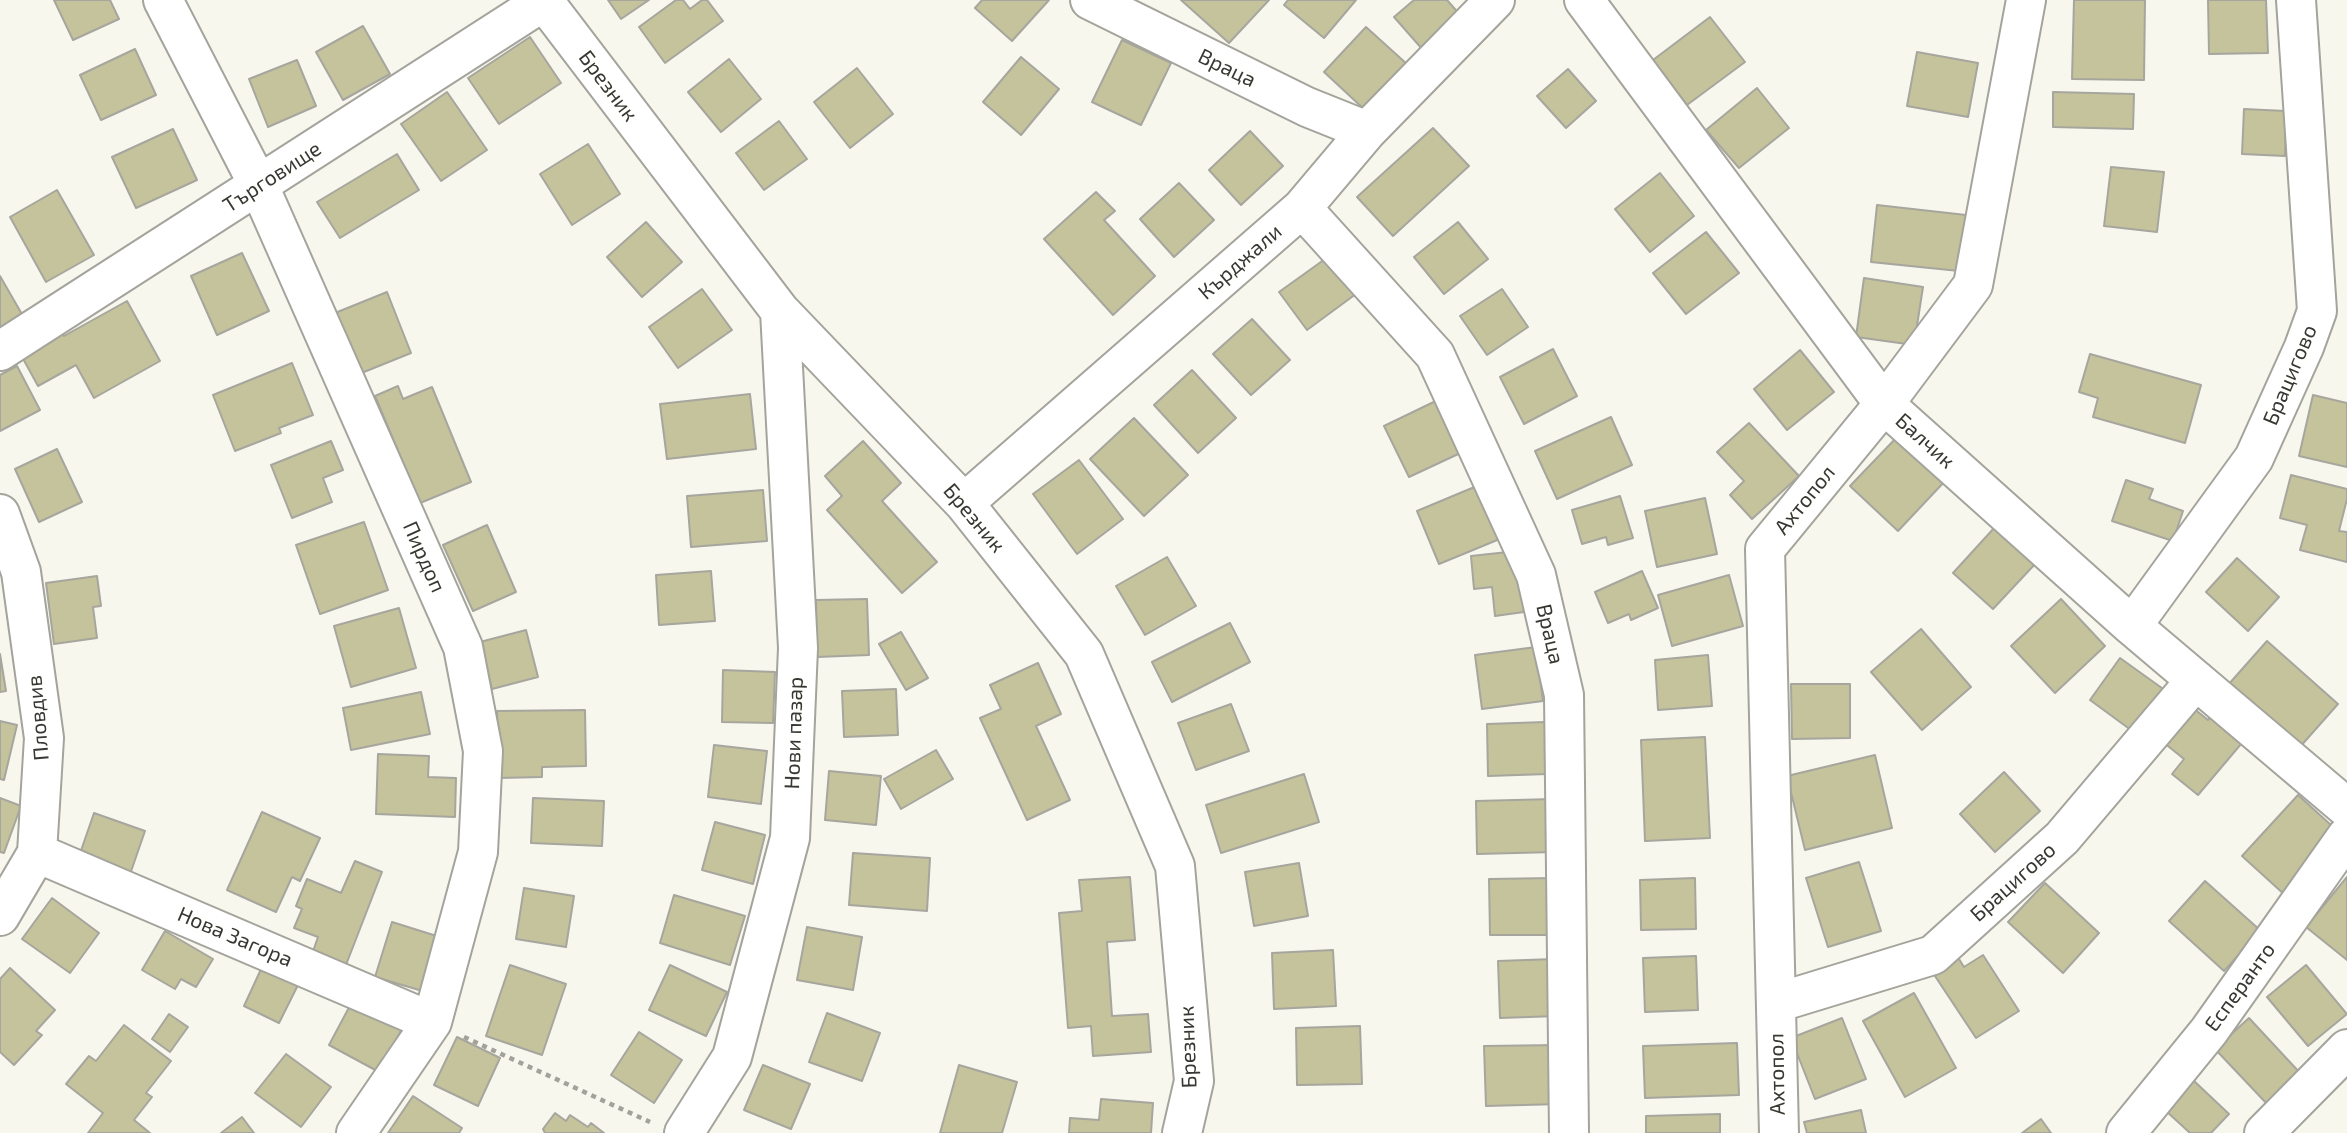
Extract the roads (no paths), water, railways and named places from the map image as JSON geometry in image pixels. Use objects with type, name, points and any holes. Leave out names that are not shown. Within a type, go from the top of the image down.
[{"type":"street","name":"Пирдоп","points":[[163,0],[259,186],[463,647],[483,751],[478,852],[432,1022],[356,1133]]},
{"type":"street","name":"Враца","points":[[1090,0],[1307,107],[1367,131]]},
{"type":"street","name":"Кърджали","points":[[964,503],[1301,208],[1367,131],[1495,0]]},
{"type":"street","name":"Балчик","points":[[1584,0],[1884,404],[2132,626],[2347,808]]},
{"type":"street","name":"Ахтопол","points":[[1779,1133],[1765,549],[1884,404],[1973,285],[2026,0]]},
{"type":"street","name":"Брацигово","points":[[2132,626],[2254,458],[2304,347],[2332,311],[2296,0]]},
{"type":"street","name":"Търговище","points":[[0,351],[543,1]]},
{"type":"street","name":"Брезник","points":[[543,1],[780,311],[964,503],[1084,654],[1175,866],[1194,1081],[1182,1133]]},
{"type":"street","name":"Враца","points":[[1301,208],[1435,355],[1536,575],[1564,695],[1569,1133]]},
{"type":"street","name":"Нови пазар","points":[[672,1130],[732,1056],[790,838],[798,648],[780,311]]},
{"type":"street","name":"Пловдив","points":[[0,514],[21,572],[44,738],[37,853],[0,916]]},
{"type":"street","name":"Брацигово","points":[[1776,1003],[1933,955],[2062,838],[2196,680]]},
{"type":"street","name":"Есперанто","points":[[2126,1133],[2209,1031],[2347,836]]},
{"type":"street","name":"Нова Загора","points":[[37,853],[432,1022]]},
{"type":"street","points":[[2264,1133],[2347,1049]]}]
